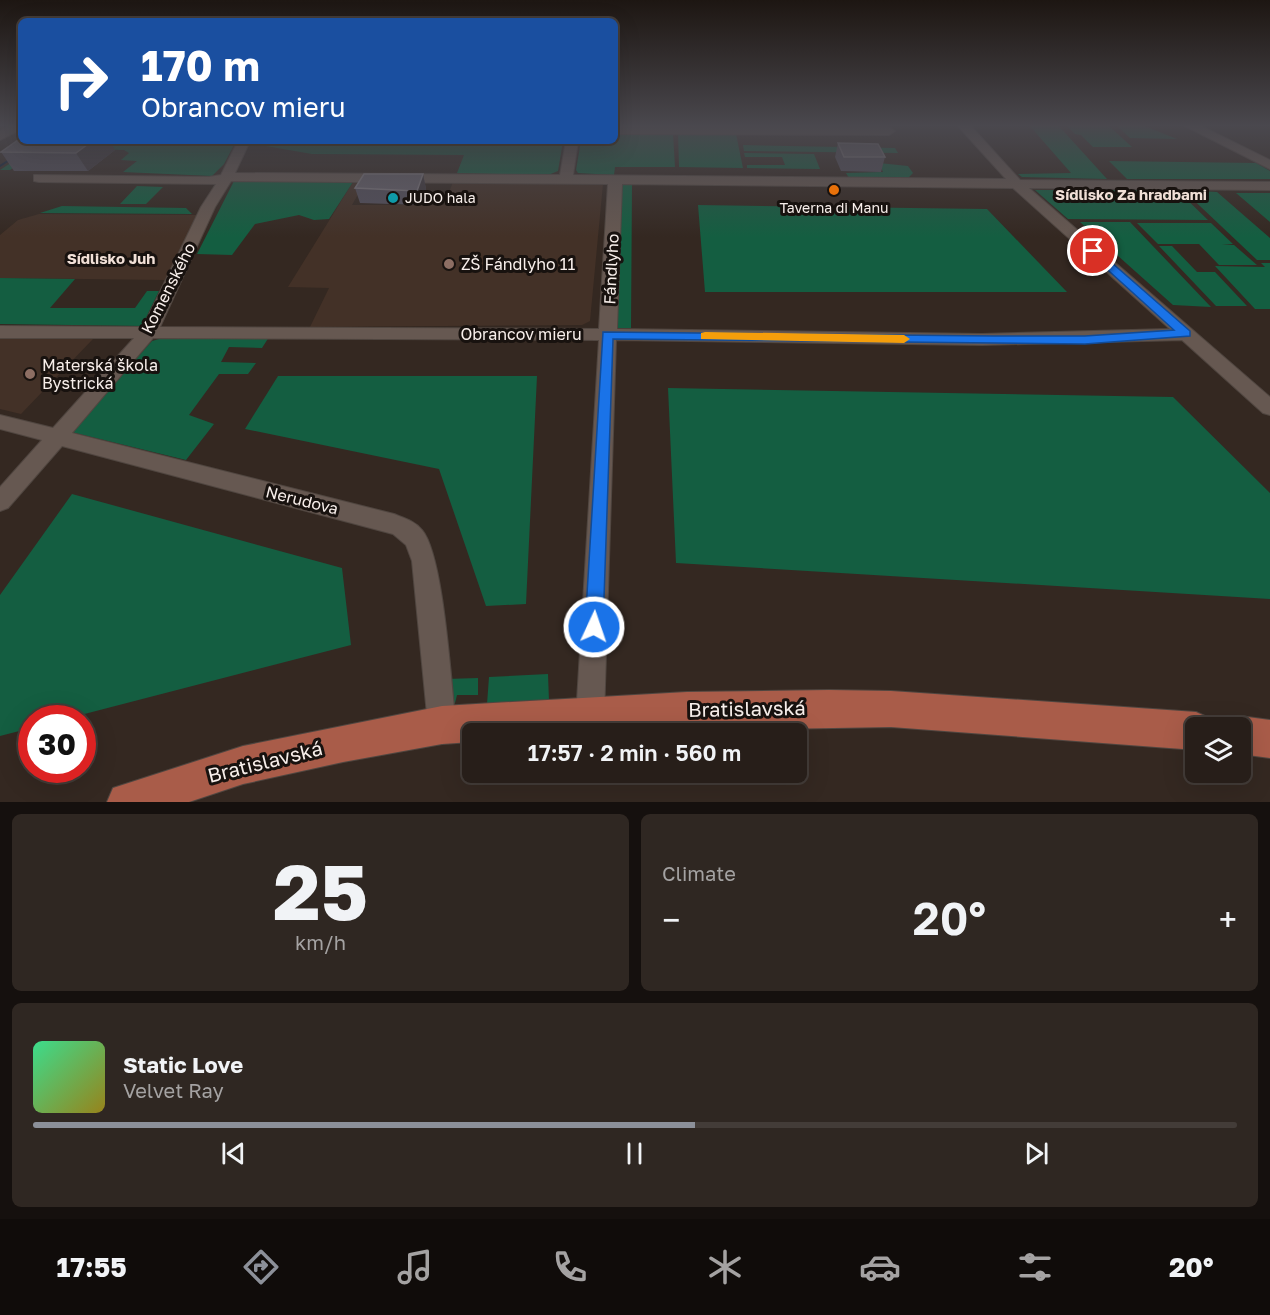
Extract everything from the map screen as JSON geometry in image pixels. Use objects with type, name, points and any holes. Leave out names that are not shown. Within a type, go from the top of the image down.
[{"type":"main road","name":"Bratislavská","points":[[127,802],[243,765],[343,743],[442,725],[687,710],[829,708],[891,709],[1185,730]]},
{"type":"main road","points":[[1251,736],[1270,739]]},
{"type":"street","name":"Komenského","points":[[0,502],[149,332],[208,207],[234,162]]},
{"type":"street","points":[[566,179],[569,162]]},
{"type":"street","points":[[997,162],[1017,184],[1270,408]]},
{"type":"street","points":[[39,178],[209,181],[226,179],[566,179],[1270,186]]},
{"type":"street","name":"Fándlyho","points":[[590,717],[615,180]]},
{"type":"street","name":"Obrancov mieru","points":[[0,332],[607,335],[1006,340],[1085,340],[1185,334]]},
{"type":"street","name":"Nerudova","points":[[0,422],[394,524],[411,532],[420,546],[424,561],[442,725]]},
{"type":"shaded area","name":"ZŠ Fándlyho 11","points":[[353,182],[365,182],[352,205],[444,205],[453,182],[603,184],[590,321],[582,325],[310,327],[329,288],[288,287]]},
{"type":"shaded area","points":[[39,214],[200,215],[166,280],[0,278],[0,235],[18,220]]},
{"type":"shaded area","name":"Materská škola Bystrická","points":[[0,338],[93,339],[21,414],[0,409]]},
{"type":"green space","points":[[11,162],[21,162],[10,170],[0,170]]},
{"type":"green space","points":[[135,162],[225,162],[212,176],[123,172]]},
{"type":"green space","points":[[461,162],[559,162],[558,171],[548,175],[457,173]]},
{"type":"green space","points":[[577,162],[675,162],[675,167],[615,167],[614,175],[578,173]]},
{"type":"green space","points":[[679,162],[742,162],[743,168],[679,167]]},
{"type":"green space","points":[[784,162],[817,162],[820,169],[747,168],[747,165],[785,165]]},
{"type":"green space","points":[[1062,162],[1092,162],[1107,179],[1022,177],[1018,174],[1071,173]]},
{"type":"green space","points":[[1110,162],[1256,163],[1270,171],[1270,179],[1127,179]]},
{"type":"green space","points":[[879,163],[908,166],[913,173],[908,178],[849,178],[846,173],[883,172]]},
{"type":"green space","points":[[234,181],[353,182],[329,219],[314,220],[299,215],[255,224],[232,255],[197,254]]},
{"type":"green space","points":[[619,184],[632,184],[631,328],[613,328]]},
{"type":"green space","points":[[137,186],[163,187],[146,204],[120,204]]},
{"type":"green space","points":[[1035,190],[1177,190],[1208,220],[1068,219]]},
{"type":"green space","points":[[1183,190],[1217,192],[1270,238],[1270,260],[1257,260]]},
{"type":"green space","points":[[1236,193],[1270,193],[1270,222]]},
{"type":"green space","points":[[698,205],[987,209],[1067,292],[705,292]]},
{"type":"green space","points":[[62,206],[186,208],[192,214],[40,213]]},
{"type":"green space","points":[[1080,222],[1130,222],[1211,307],[1173,305]]},
{"type":"green space","points":[[1137,223],[1211,223],[1233,244],[1222,245],[1234,245],[1257,265],[1219,265],[1199,244],[1158,244]]},
{"type":"green space","points":[[1159,246],[1172,246],[1197,272],[1215,272],[1247,306],[1216,306]]},
{"type":"green space","points":[[1261,263],[1270,263],[1270,309],[1255,309],[1215,266],[1265,267]]},
{"type":"green space","points":[[0,278],[75,279],[50,308],[135,308],[147,291],[159,291],[142,326],[0,324]]},
{"type":"green space","points":[[166,337],[269,337],[262,348],[229,347],[221,362],[256,363],[248,374],[219,374],[189,415],[214,424],[186,460],[71,432],[152,341]]},
{"type":"green space","points":[[278,376],[537,376],[526,604],[486,606],[439,469],[245,429]]},
{"type":"green space","points":[[668,388],[1173,397],[1270,493],[1270,599],[676,563]]},
{"type":"green space","points":[[72,494],[342,568],[351,645],[96,711],[96,705],[18,705],[18,731],[0,736],[0,595]]},
{"type":"green space","points":[[548,674],[549,701],[487,704],[489,677]]},
{"type":"green space","points":[[478,678],[478,695],[457,695],[455,703],[452,703],[446,679]]},
{"type":"building","points":[[364,174],[423,174],[417,191],[355,188]]},
{"type":"waterway","points":[[0,166],[6,162]]},
{"type":"slow traffic","points":[[705,336],[904,339]]},
{"type":"place","name":"Taverna di Manu","points":[[834,190]]},
{"type":"place","name":"JUDO hala","points":[[393,198]]},
{"type":"place","name":"ZŠ Fándlyho 11","points":[[449,264]]},
{"type":"place","name":"Materská škola Bystrická","points":[[30,374]]},
{"type":"district","name":"Sídlisko Za hradbami","points":[[1131,195]]},
{"type":"district","name":"Sídlisko Juh","points":[[111,259]]},
{"type":"route","points":[[594,627],[607,335],[1085,340],[1185,334],[1093,251]]}]
